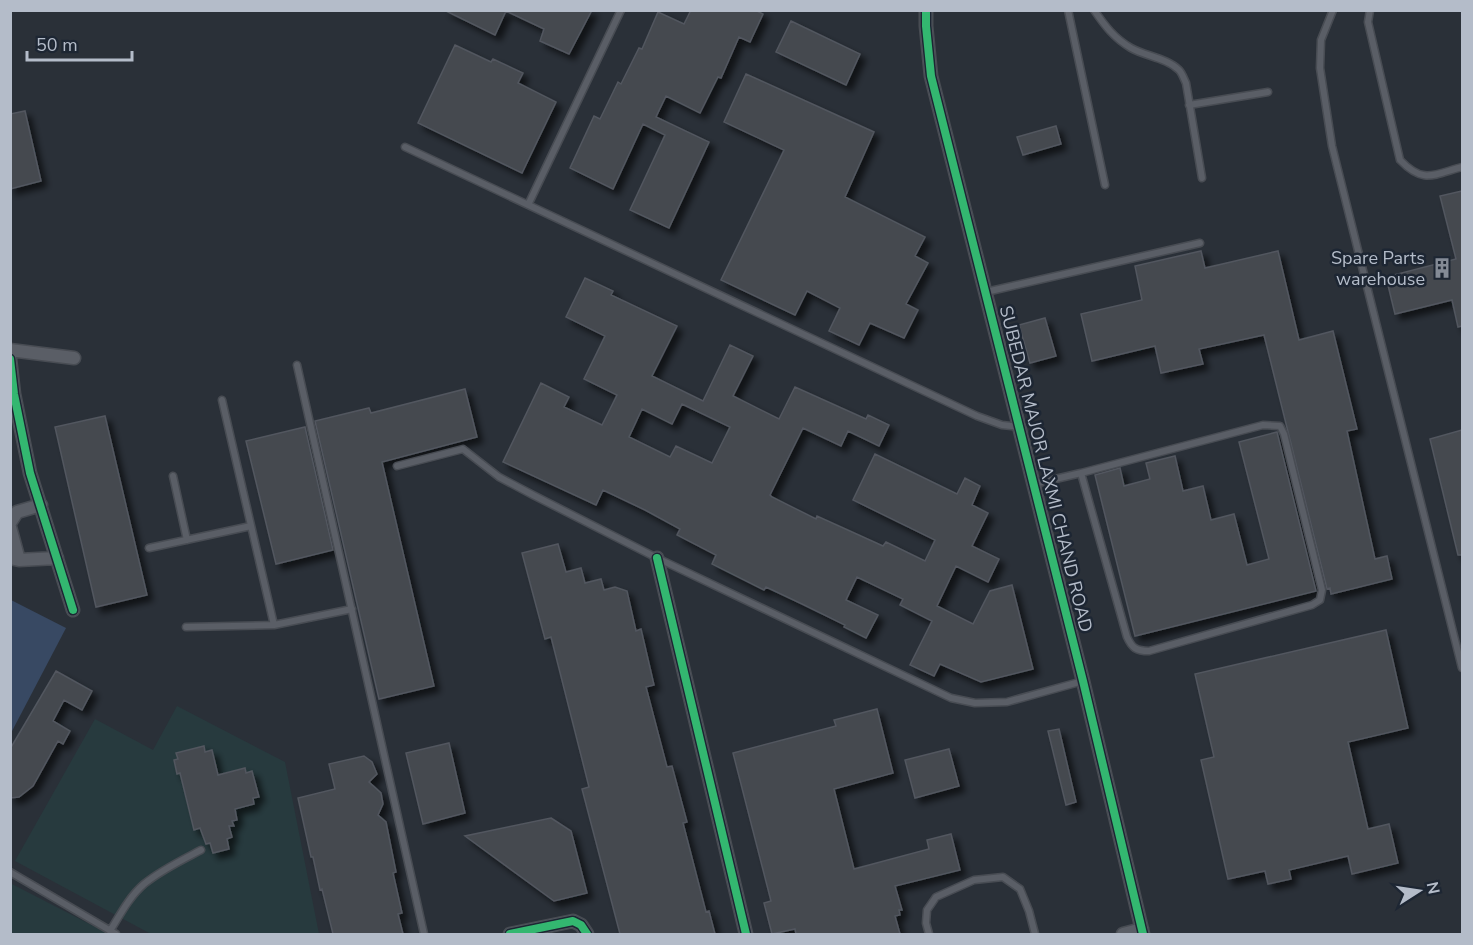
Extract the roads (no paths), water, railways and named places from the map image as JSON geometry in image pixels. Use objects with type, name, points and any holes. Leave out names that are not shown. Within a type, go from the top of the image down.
[{"type":"street","name":"SUBEDAR MAJOR LAXMI CHAND ROAD","points":[[926,10],[931,76],[1083,681],[1143,932]]},
{"type":"street","points":[[10,350],[74,358]]},
{"type":"street","points":[[10,359],[16,434],[73,610]]},
{"type":"street","points":[[40,506],[17,512],[10,525],[14,559],[57,558]]},
{"type":"street","points":[[657,558],[746,934]]},
{"type":"street","points":[[510,934],[573,921],[581,925],[587,934]]},
{"type":"street","points":[[1123,934],[1143,932]]},
{"type":"lane","points":[[528,205],[621,10]]},
{"type":"lane","points":[[1068,10],[1105,185]]},
{"type":"lane","points":[[1094,10],[1107,30],[1118,40],[1179,70],[1186,83],[1202,178]]},
{"type":"lane","points":[[1333,10],[1321,40],[1320,68],[1332,146],[1462,668]]},
{"type":"lane","points":[[1370,10],[1368,22],[1400,160],[1411,171],[1421,175],[1430,176],[1462,167]]},
{"type":"lane","points":[[1189,105],[1268,92]]},
{"type":"lane","points":[[405,147],[978,416],[1002,425],[1020,427]]},
{"type":"lane","points":[[986,292],[1200,243]]},
{"type":"lane","points":[[297,365],[424,934]]},
{"type":"lane","points":[[222,400],[274,625]]},
{"type":"lane","points":[[1034,484],[1263,424],[1280,426],[1284,434],[1322,590],[1320,600],[1290,612],[1149,651],[1138,651],[1131,646],[1127,638],[1081,473]]},
{"type":"lane","points":[[397,466],[463,449],[499,477],[657,558],[951,698],[975,702],[1007,702],[1083,681]]},
{"type":"lane","points":[[173,476],[187,540]]},
{"type":"lane","points":[[149,548],[251,526]]},
{"type":"lane","points":[[186,627],[274,625],[352,609]]},
{"type":"lane","points":[[10,872],[113,933],[128,902],[142,886],[157,874],[201,850]]},
{"type":"lane","points":[[929,934],[926,923],[927,910],[936,897],[975,880],[1003,877],[1020,889],[1035,934]]},
{"type":"water","points":[[11,600],[66,628],[11,733]]},
{"type":"place","name":"Spare Parts warehouse","points":[[1442,268]]}]
